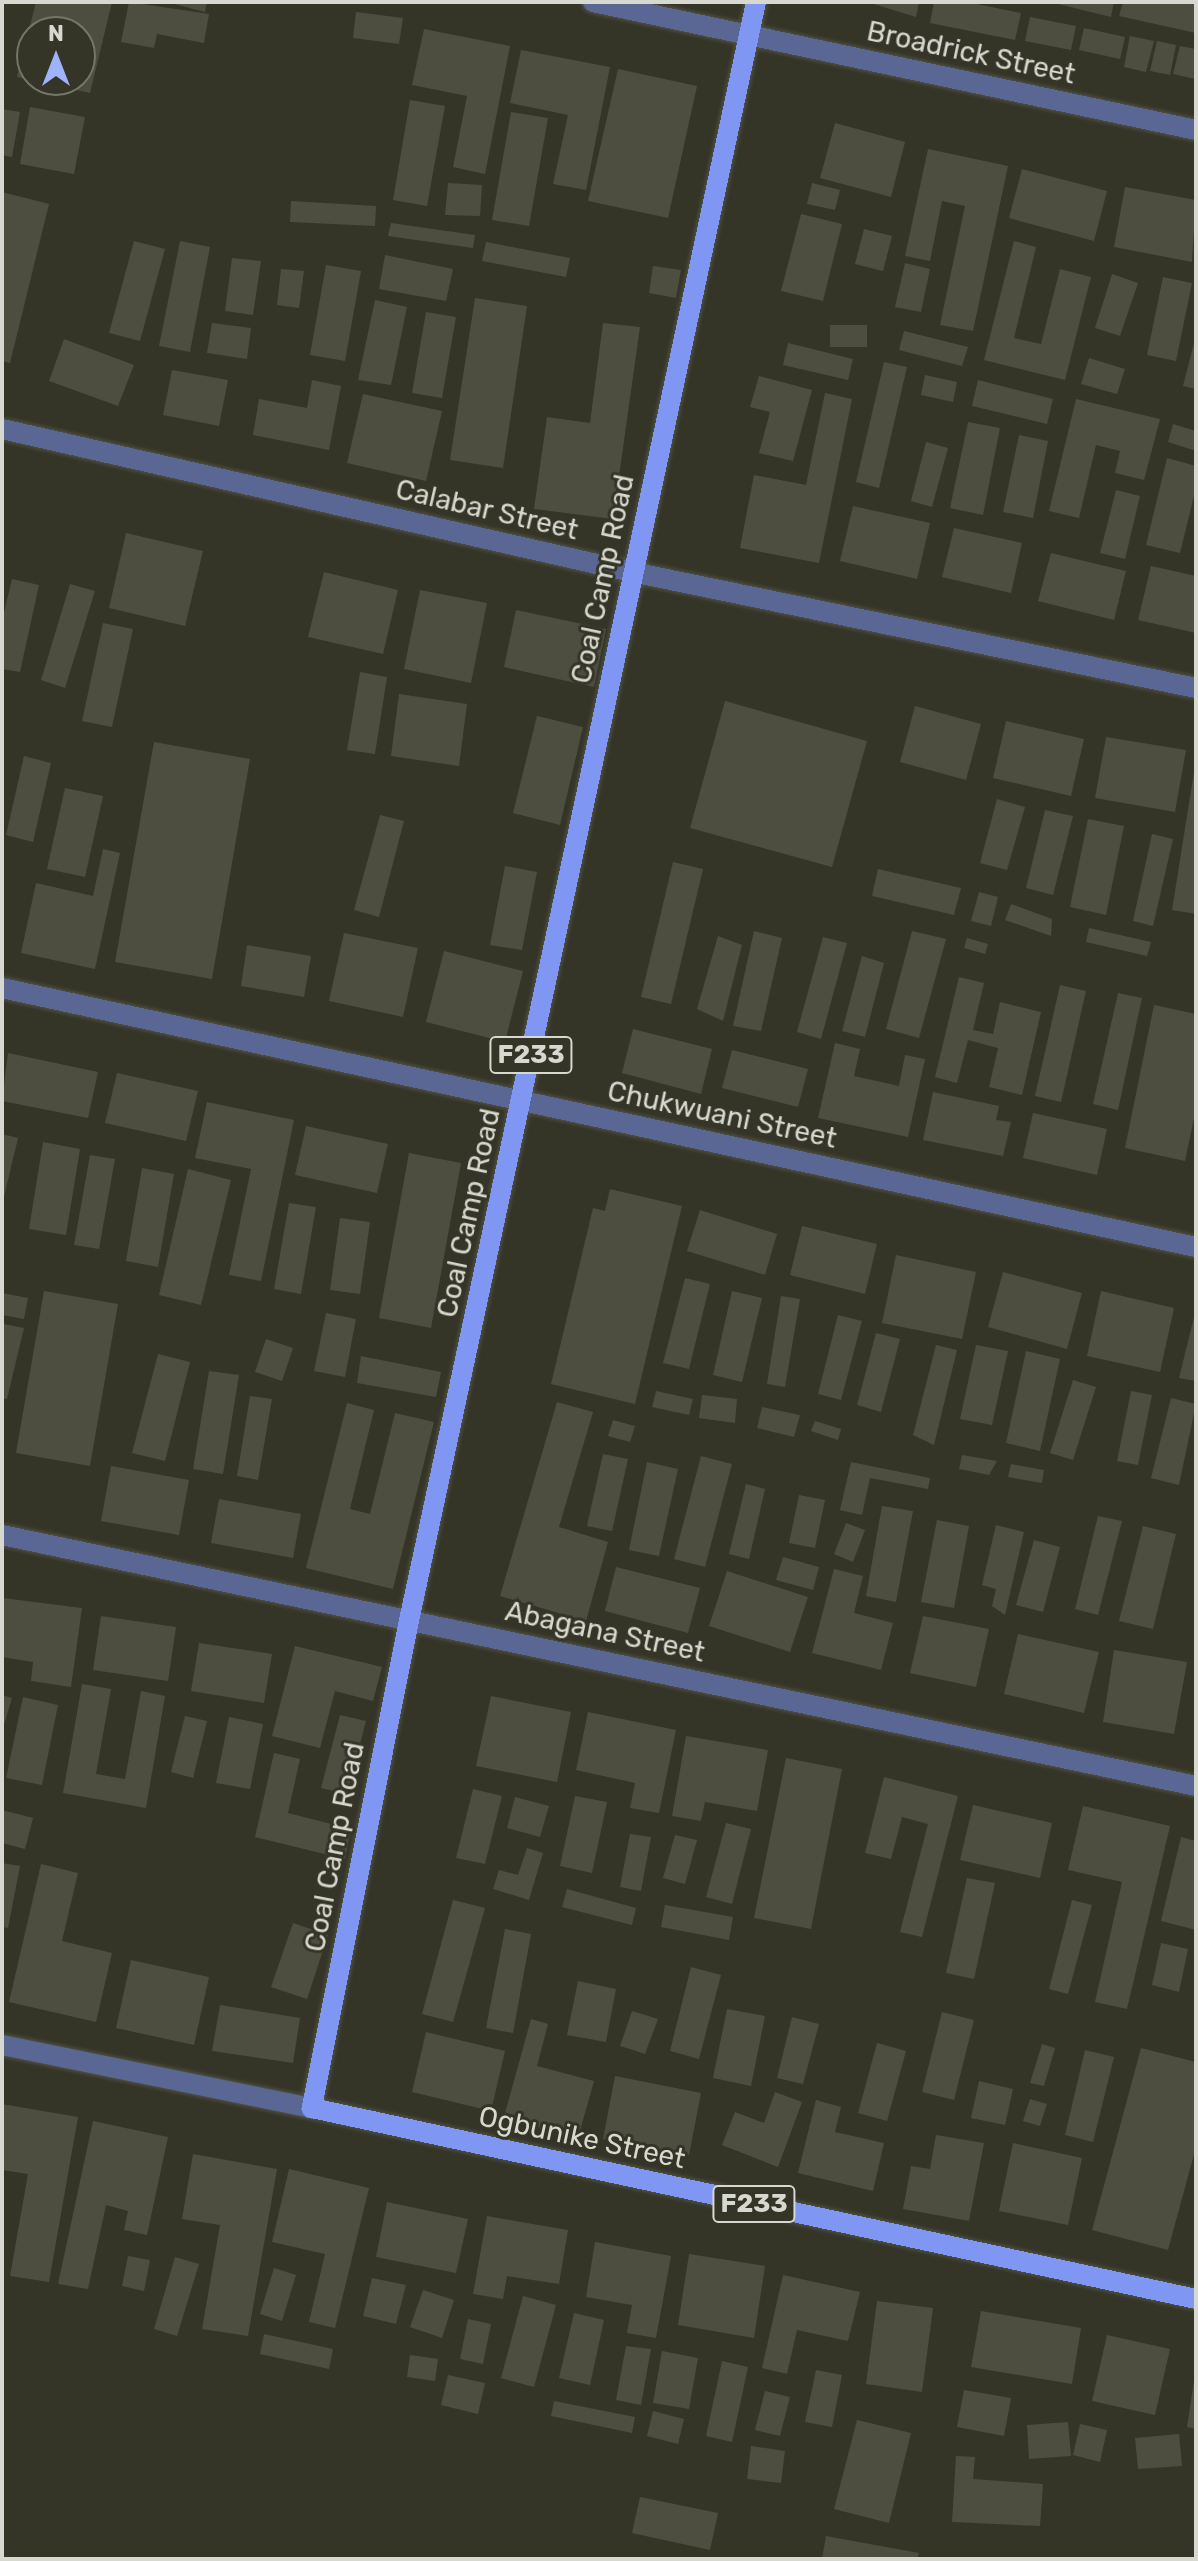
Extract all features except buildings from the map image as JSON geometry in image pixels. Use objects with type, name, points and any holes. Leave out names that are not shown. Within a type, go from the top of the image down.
[{"type":"main road","name":"Coal Camp Road","points":[[312,2108],[409,1621],[756,2]]},
{"type":"main road","name":"Ogbunike Street","points":[[312,2108],[1196,2299]]},
{"type":"street","name":"Broadrick Street","points":[[593,2],[1196,130]]},
{"type":"street","name":"Calabar Street","points":[[2,429],[632,572],[1196,688]]},
{"type":"street","name":"Chukwuani Street","points":[[2,988],[1196,1247]]},
{"type":"street","name":"Abagana Street","points":[[2,1535],[1196,1786]]},
{"type":"street","name":"Ogbunike Street","points":[[2,2045],[312,2108]]}]
